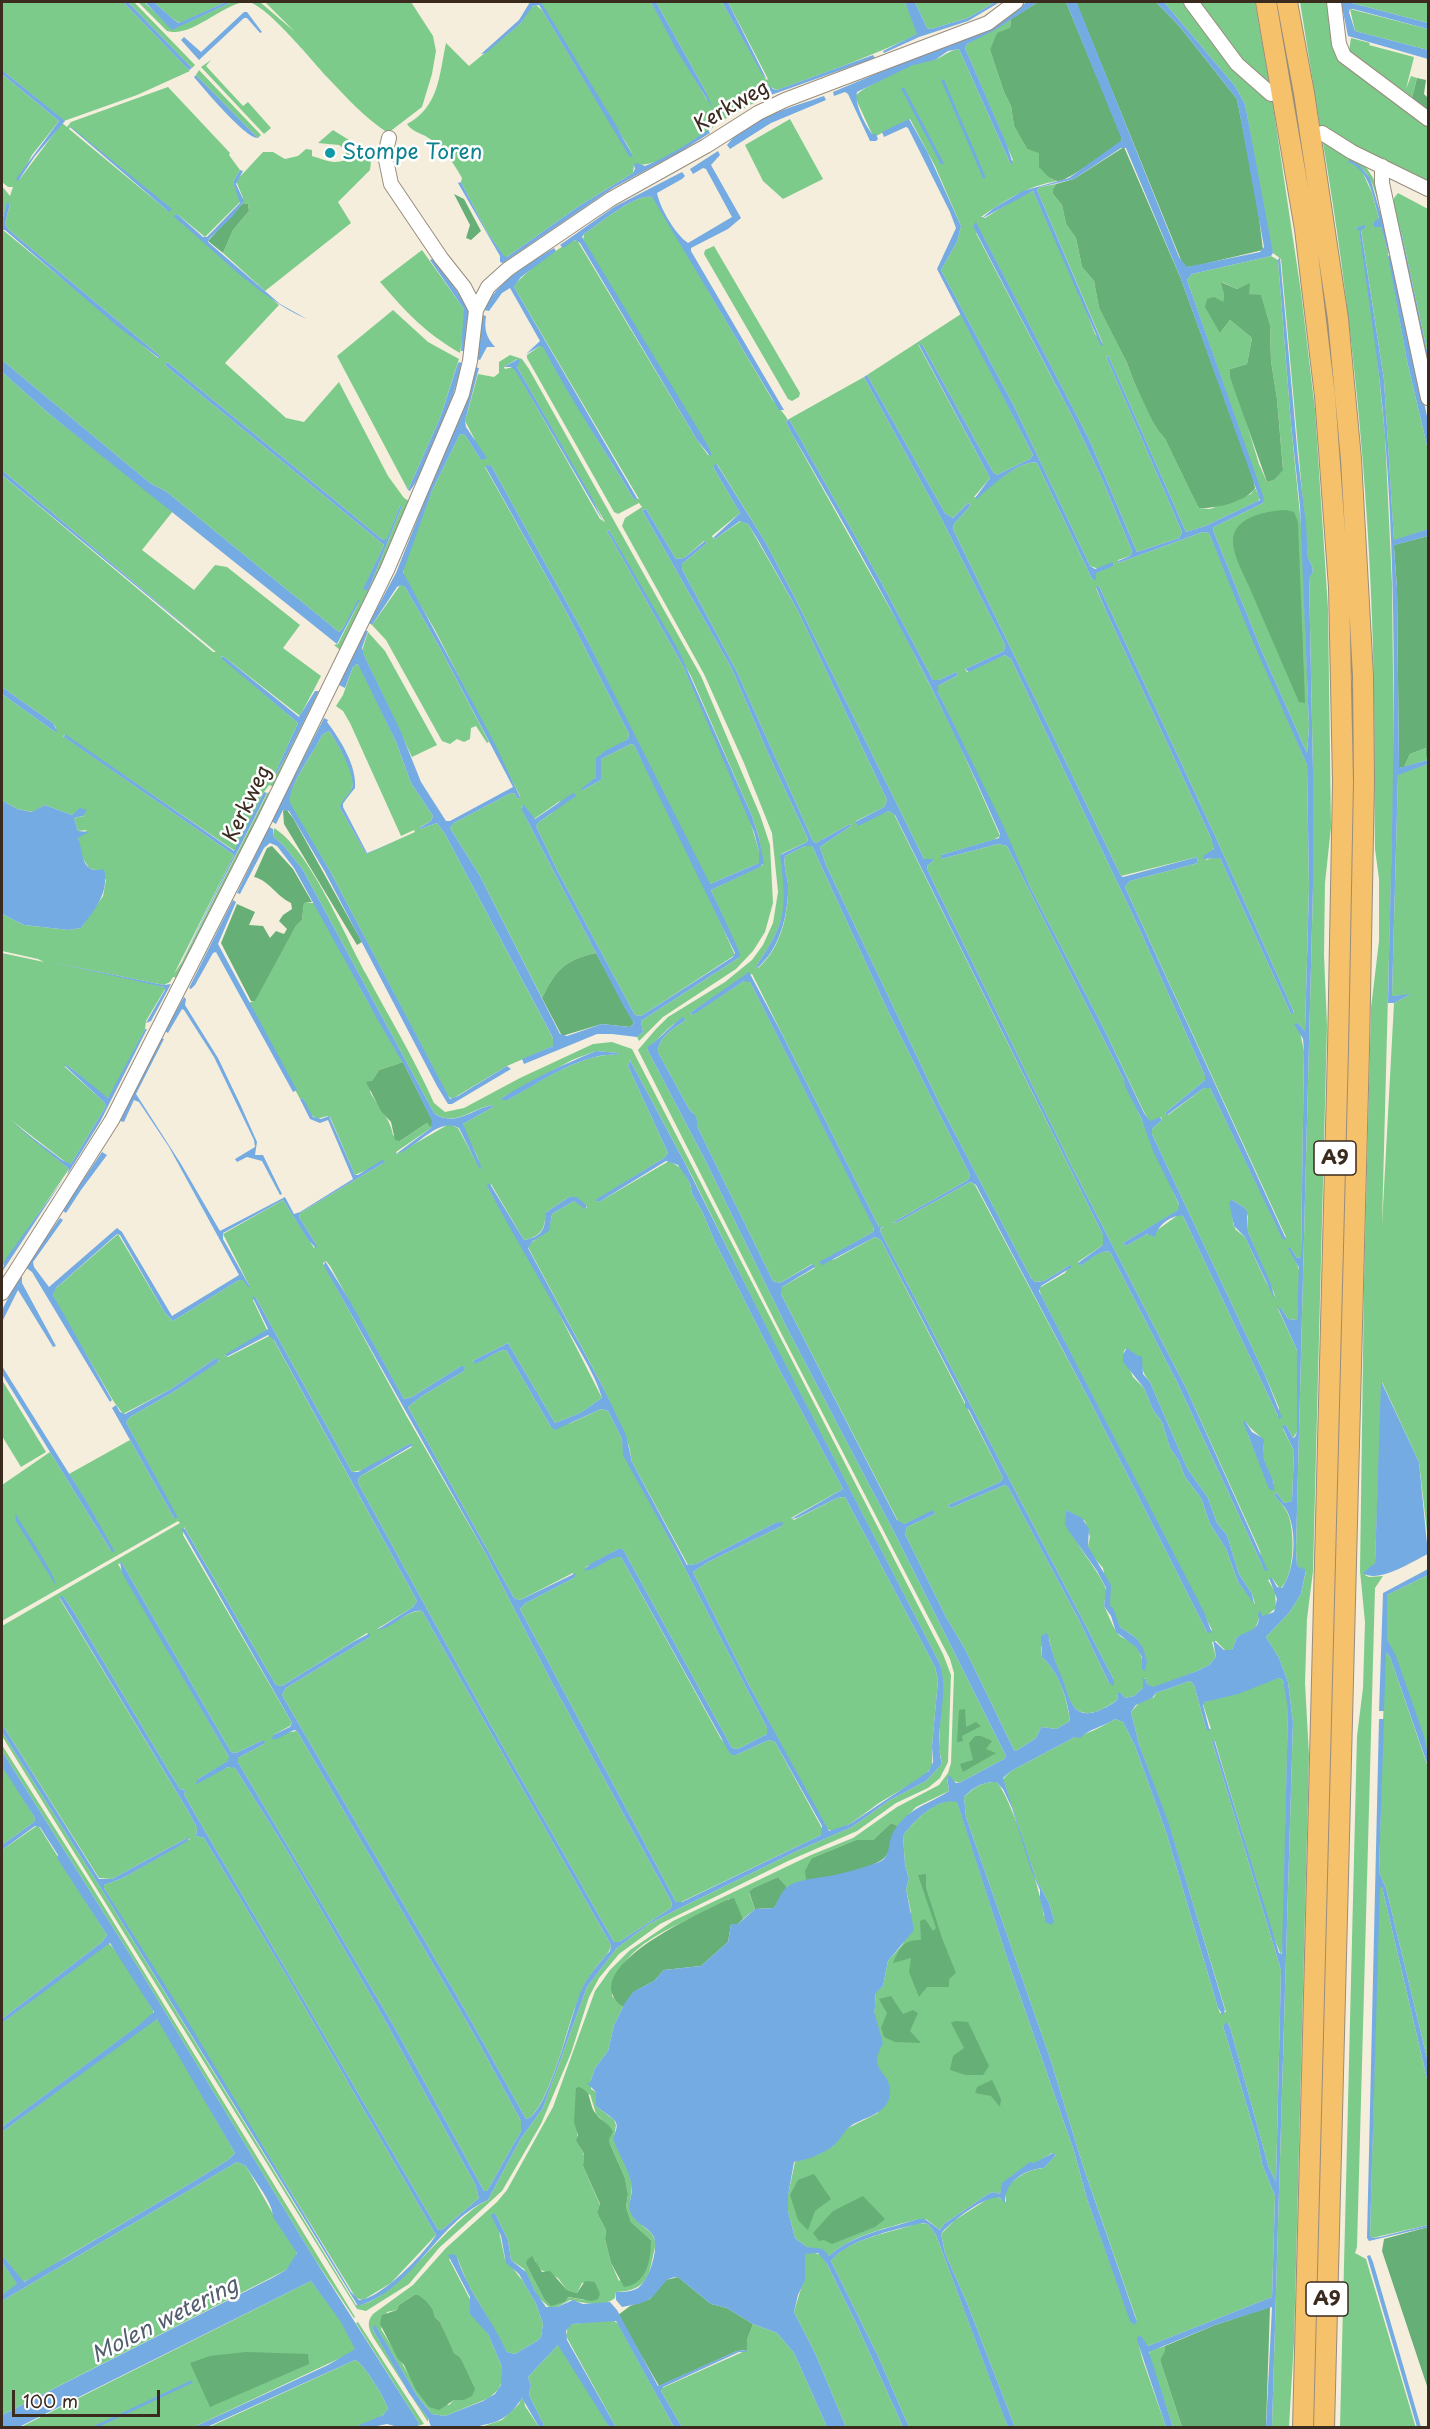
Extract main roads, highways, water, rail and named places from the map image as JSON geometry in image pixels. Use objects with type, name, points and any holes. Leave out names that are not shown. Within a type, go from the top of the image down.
[{"type":"highway","name":"A9","points":[[1266,2],[1305,229],[1325,396],[1339,587],[1343,782],[1303,2427]]},
{"type":"highway","name":"A9","points":[[1287,2],[1304,93],[1338,319],[1360,586],[1363,699],[1364,781],[1359,1050],[1324,2427]]},
{"type":"water","points":[[123,2],[128,2],[192,68],[189,70]]},
{"type":"water","points":[[145,2],[154,2],[179,23],[226,2],[232,2],[172,30]]},
{"type":"water","points":[[530,2],[541,2],[633,157],[629,156],[539,5],[533,6],[521,23],[486,53],[481,54],[519,20]]},
{"type":"water","points":[[651,2],[656,2],[706,92],[713,109],[677,51]]},
{"type":"water","points":[[722,2],[728,2],[767,80],[762,74]]},
{"type":"water","points":[[905,2],[915,2],[927,28],[931,29],[968,18],[995,2],[1000,2],[968,21],[919,37],[884,53],[883,51],[917,34]]},
{"type":"water","points":[[1027,2],[1038,2],[995,30],[967,44],[965,48],[1013,164],[1010,163],[959,49],[948,51],[935,60],[913,65],[857,92],[856,97],[861,114],[872,134],[876,134],[878,139],[876,141],[870,141],[848,94],[845,92],[834,96],[833,92],[930,51],[979,34]]},
{"type":"water","points":[[1066,2],[1076,2],[1079,8],[1179,257],[1187,267],[1260,252],[1264,247],[1237,99],[1180,27],[1156,2],[1164,2],[1235,86],[1245,104],[1273,253],[1271,256],[1192,274],[1187,280],[1264,498],[1263,503],[1214,527],[1213,530],[1263,654],[1307,753],[1309,727],[1300,507],[1291,424],[1278,260],[1280,257],[1308,558],[1313,572],[1309,578],[1313,887],[1296,1549],[1297,1566],[1306,1570],[1301,1594],[1289,1613],[1266,1637],[1279,1658],[1288,1682],[1293,1722],[1272,2427],[1266,2427],[1272,2307],[1215,2325],[1149,2352],[1173,2427],[1166,2427],[1137,2337],[1141,2336],[1148,2346],[1272,2297],[1275,2196],[1262,2164],[1258,2143],[1223,2026],[1227,2022],[1230,2027],[1269,2168],[1276,2182],[1281,1970],[1212,1741],[1214,1740],[1215,1743],[1279,1953],[1282,1954],[1288,1709],[1283,1680],[1279,1678],[1238,1694],[1205,1702],[1203,1705],[1210,1732],[1206,1728],[1194,1685],[1190,1681],[1156,1693],[1152,1698],[1136,1705],[1131,1712],[1139,1744],[1169,1824],[1225,2010],[1223,2015],[1218,2008],[1166,1832],[1135,1746],[1123,1722],[1115,1719],[1081,1738],[1075,1737],[1011,1771],[1003,1778],[1036,1879],[1049,1903],[1054,1920],[1052,1925],[1046,1922],[1040,1890],[1031,1870],[1012,1808],[1003,1789],[996,1782],[987,1783],[974,1788],[964,1797],[966,1817],[1051,2061],[1083,2166],[1137,2322],[1134,2325],[1130,2321],[1087,2199],[1074,2151],[1010,1967],[957,1802],[942,1803],[926,1812],[903,1836],[905,1864],[909,1879],[906,1889],[914,1930],[888,1961],[883,1986],[875,1994],[874,2011],[883,2043],[877,2060],[890,2086],[890,2094],[881,2110],[849,2127],[836,2144],[829,2149],[794,2162],[788,2196],[788,2211],[795,2238],[807,2247],[823,2249],[829,2256],[860,2237],[918,2219],[925,2219],[940,2230],[944,2224],[988,2194],[993,2192],[1000,2194],[1002,2183],[1030,2162],[1034,2163],[1053,2153],[1056,2155],[1044,2168],[1030,2171],[1017,2178],[1008,2189],[1005,2203],[1000,2198],[986,2200],[952,2223],[941,2234],[945,2253],[1015,2427],[1008,2427],[936,2235],[928,2224],[922,2223],[860,2241],[848,2247],[831,2261],[878,2356],[909,2427],[903,2427],[827,2264],[818,2253],[805,2254],[805,2280],[794,2312],[815,2353],[846,2427],[827,2427],[794,2353],[777,2333],[753,2324],[727,2308],[711,2304],[678,2277],[666,2281],[655,2295],[644,2302],[622,2307],[616,2300],[616,2292],[627,2292],[642,2284],[650,2271],[655,2246],[652,2234],[632,2215],[631,2182],[614,2141],[616,2123],[596,2106],[596,2092],[587,2083],[590,2083],[595,2068],[608,2051],[614,2025],[633,1992],[654,1981],[664,1970],[701,1966],[728,1942],[731,1924],[738,1924],[755,1909],[774,1908],[782,1892],[791,1885],[803,1880],[854,1870],[883,1860],[888,1853],[892,1835],[900,1823],[912,1811],[949,1791],[947,1777],[950,1776],[956,1783],[959,1783],[1006,1756],[893,1530],[788,1330],[704,1158],[647,1049],[648,1046],[683,1017],[686,1020],[664,1037],[658,1052],[689,1109],[696,1116],[698,1128],[773,1281],[780,1283],[813,1264],[815,1267],[782,1287],[781,1294],[897,1520],[904,1524],[933,1510],[935,1514],[907,1527],[905,1534],[1014,1750],[1016,1751],[1036,1738],[1041,1727],[1056,1729],[1070,1721],[1062,1687],[1053,1670],[1042,1657],[1041,1636],[1046,1633],[1048,1635],[1072,1704],[1082,1712],[1098,1711],[1118,1699],[1117,1693],[1121,1693],[1125,1698],[1134,1696],[1143,1688],[1143,1678],[1153,1687],[1209,1665],[1216,1657],[1213,1640],[1224,1650],[1232,1650],[1237,1637],[1256,1626],[1260,1611],[1263,1616],[1274,1612],[1277,1599],[1269,1578],[1272,1578],[1277,1587],[1282,1588],[1292,1562],[1291,1521],[1287,1510],[1274,1494],[1277,1493],[1284,1503],[1292,1501],[1294,1451],[1282,1426],[1286,1425],[1293,1438],[1297,1432],[1297,1350],[1278,1308],[1281,1308],[1288,1319],[1297,1320],[1299,1268],[1288,1248],[1290,1247],[1297,1258],[1301,1257],[1304,1051],[1303,1039],[1294,1024],[1298,1023],[1305,1031],[1309,888],[1307,765],[1253,642],[1209,533],[1203,532],[1118,563],[1130,556],[1132,551],[1102,479],[1073,418],[973,226],[976,222],[1089,439],[1137,552],[1179,538],[1182,532],[1106,356],[1109,357],[1186,532],[1205,526],[1260,500],[1181,279],[1126,148],[1121,148],[1074,179],[1040,187],[1037,190],[1103,345],[1101,346],[1033,191],[981,219],[994,208],[1023,191],[1069,178],[1122,140]]},
{"type":"water","points":[[1341,2],[1428,23],[1428,29],[1353,9],[1349,12],[1355,31],[1428,50],[1428,59],[1348,36]]},
{"type":"water","points":[[244,12],[247,12],[262,32],[260,33],[247,18],[244,18],[199,60],[181,40],[184,37],[201,52]]},
{"type":"water","points":[[873,55],[875,58],[768,96],[769,85],[777,90]]},
{"type":"water","points":[[2,70],[65,121],[35,156],[18,181],[16,179],[59,121],[2,74]]},
{"type":"water","points":[[196,75],[258,138],[244,131],[225,112],[194,77]]},
{"type":"water","points":[[824,96],[826,100],[771,123],[730,149],[727,145],[759,121],[785,109]]},
{"type":"water","points":[[909,119],[928,153],[961,226],[957,242],[941,270],[1014,406],[1090,566],[1095,569],[1113,562],[1113,566],[1096,573],[1096,580],[1092,579],[1037,463],[1022,465],[977,499],[975,498],[990,478],[918,343],[923,346],[993,472],[997,475],[1030,459],[1033,455],[937,269],[956,228],[950,212],[908,128],[884,137],[882,132]]},
{"type":"water","points":[[71,127],[172,209],[169,212]]},
{"type":"water","points":[[708,130],[710,133],[613,188],[503,263],[500,262],[500,256],[458,183],[461,182],[487,232],[507,257],[579,206],[633,173],[634,165],[637,163],[645,166],[677,150]]},
{"type":"water","points":[[718,151],[720,155],[711,165],[741,218],[728,229],[691,248],[691,251],[784,410],[779,410],[652,197],[645,197],[627,204],[582,237],[707,444],[712,454],[710,456],[697,440],[580,243],[575,240],[563,248],[560,245],[614,207],[682,172],[685,176],[682,179],[657,193],[661,206],[683,239],[688,243],[732,217],[706,169],[703,168],[693,174],[690,169]]},
{"type":"water","points":[[1350,160],[1359,165],[1370,178],[1392,252],[1388,253],[1381,227],[1374,227],[1374,222],[1379,218],[1370,186],[1361,171],[1348,162]]},
{"type":"water","points":[[240,170],[243,171],[236,184],[244,201],[208,242],[280,304],[307,319],[289,310],[272,299],[254,286],[173,216],[177,214],[203,237],[207,237],[240,203],[233,182]]},
{"type":"water","points":[[7,202],[10,204],[5,224],[9,230],[160,356],[159,358],[117,326],[5,230],[2,230]]},
{"type":"water","points":[[1394,210],[1402,235],[1428,355],[1428,368]]},
{"type":"water","points":[[1365,225],[1365,228],[1361,230],[1384,380],[1394,540],[1428,529],[1428,536],[1395,545],[1394,548],[1397,588],[1399,768],[1428,760],[1428,764],[1398,775],[1392,996],[1411,994],[1394,1003],[1388,1003],[1394,720],[1390,508],[1380,385],[1359,230],[1355,228]]},
{"type":"water","points":[[554,248],[556,251],[521,277],[514,287],[638,500],[633,498],[543,347],[540,346],[526,354],[540,341],[510,288],[502,293],[489,311],[484,310],[489,300],[505,282]]},
{"type":"water","points":[[1393,255],[1428,421],[1428,450],[1407,361],[1388,256]]},
{"type":"water","points":[[434,258],[468,307],[470,315],[464,351],[461,351],[464,309],[430,260]]},
{"type":"water","points":[[483,315],[486,316],[488,336],[495,347],[487,347],[480,360],[477,359]]},
{"type":"water","points":[[518,359],[520,361],[517,367],[604,523],[515,370],[511,367],[504,367]]},
{"type":"water","points":[[2,360],[150,483],[167,492],[339,632],[360,600],[337,644],[48,413],[2,372]]},
{"type":"water","points":[[167,362],[383,540],[387,539],[400,506],[402,506],[368,591],[363,589],[384,545],[178,376],[165,365]]},
{"type":"water","points":[[460,362],[462,364],[447,412],[426,464],[410,491],[408,490],[440,418]]},
{"type":"water","points":[[475,367],[479,368],[465,421],[466,427],[487,458],[481,460],[465,435],[460,434],[432,491],[403,572],[495,744],[520,797],[518,799],[514,793],[509,794],[454,823],[450,828],[480,876],[560,1034],[567,1036],[602,1024],[630,1027],[634,1023],[528,822],[521,808],[524,805],[535,819],[573,793],[575,794],[576,796],[536,826],[557,870],[635,1015],[641,1016],[733,957],[735,953],[634,745],[631,744],[601,759],[601,780],[581,791],[596,777],[596,758],[628,739],[629,734],[568,615],[485,466],[491,465],[583,632],[710,884],[759,863],[759,851],[754,832],[683,666],[607,531],[609,530],[679,651],[752,816],[764,863],[711,890],[740,957],[641,1021],[643,1032],[637,1037],[597,1034],[524,1064],[522,1059],[553,1046],[553,1038],[445,834],[437,823],[419,828],[431,821],[433,816],[411,783],[396,742],[357,664],[353,667],[345,688],[339,685],[364,631],[368,631],[362,648],[364,655],[401,732],[421,782],[446,821],[450,821],[513,787],[440,648],[405,587],[401,585],[397,587],[372,625],[369,623],[396,573],[465,403]]},
{"type":"water","points":[[867,375],[945,513],[953,518],[968,503],[971,505],[954,524],[953,529],[1121,876],[1197,857],[1198,863],[1130,881],[1125,887],[1286,1239],[1283,1240],[1210,1088],[1204,1088],[1167,1115],[1165,1113],[1205,1080],[1205,1076],[1139,928],[1011,659],[1005,655],[969,672],[965,669],[1004,651],[1005,645],[942,520],[864,377]]},
{"type":"water","points":[[789,419],[880,580],[933,680],[939,680],[956,672],[958,675],[938,686],[938,692],[1003,825],[1030,887],[1105,1031],[1144,1113],[1150,1121],[1160,1117],[1162,1120],[1152,1129],[1152,1134],[1265,1375],[1282,1418],[1279,1419],[1183,1216],[1174,1217],[1166,1222],[1155,1237],[1147,1234],[1126,1246],[1123,1243],[1178,1210],[1179,1204],[1153,1151],[1124,1080],[1007,846],[998,844],[941,859],[941,855],[999,838],[1000,834],[928,681],[849,532],[792,434],[786,422]]},
{"type":"water","points":[[716,463],[766,543],[794,596],[924,859],[933,859],[927,866],[928,871],[1071,1165],[1187,1390],[1268,1571],[1265,1571],[1262,1565],[1178,1384],[1110,1252],[1098,1254],[1080,1266],[1078,1263],[1103,1245],[1103,1235],[895,815],[889,811],[858,826],[855,822],[884,807],[887,800],[798,611],[748,524],[740,521],[715,539],[713,538],[740,513],[713,467]]},
{"type":"water","points":[[2,470],[216,652],[2,475]]},
{"type":"water","points":[[646,509],[676,559],[684,558],[705,541],[707,543],[682,564],[682,569],[736,670],[813,841],[816,843],[850,824],[851,826],[820,847],[826,865],[940,1105],[1031,1278],[1035,1282],[1044,1281],[1070,1265],[1072,1267],[1041,1286],[1039,1291],[1204,1612],[1212,1633],[1207,1632],[1093,1407],[976,1185],[970,1182],[898,1222],[892,1223],[968,1180],[970,1175],[888,1011],[812,846],[805,846],[785,856],[788,895],[782,930],[772,951],[757,968],[756,966],[774,937],[782,914],[784,888],[780,855],[807,842],[808,839],[732,669],[642,510]]},
{"type":"water","points":[[1099,586],[1217,840],[1294,1013],[1291,1014],[1220,858],[1204,859],[1203,856],[1214,849],[1211,838],[1106,611],[1096,587]]},
{"type":"water","points":[[223,656],[299,717],[315,691],[319,691],[270,784],[298,723],[221,658]]},
{"type":"water","points":[[2,687],[53,723],[57,731],[55,732],[2,694]]},
{"type":"water","points":[[324,718],[328,720],[327,722],[342,745],[353,771],[355,788],[343,803],[343,807],[367,853],[396,842],[366,854],[340,808],[342,802],[351,791],[352,776],[329,731],[322,735],[297,778],[290,796],[290,803],[330,871],[450,1099],[507,1066],[511,1069],[452,1104],[448,1104],[437,1086],[325,872],[289,811],[283,810],[276,824],[271,821]]},
{"type":"water","points":[[65,734],[234,851],[264,792],[267,793],[175,975],[234,855],[64,737]]},
{"type":"water","points":[[2,800],[17,809],[32,812],[45,805],[72,815],[80,808],[87,810],[83,816],[74,818],[78,831],[89,832],[78,838],[87,866],[96,870],[104,869],[105,886],[100,901],[81,928],[69,930],[24,925],[2,914]]},
{"type":"water","points":[[269,827],[273,829],[273,836],[303,870],[434,1113],[449,1119],[492,1105],[493,1107],[463,1124],[481,1166],[480,1170],[459,1128],[451,1125],[435,1130],[396,1154],[431,1128],[432,1121],[407,1070],[294,868],[277,846],[270,843],[264,848],[240,894],[237,893]]},
{"type":"water","points":[[233,900],[236,902],[218,944],[297,1090],[293,1092],[216,952],[213,953],[195,985],[189,988]]},
{"type":"water","points":[[51,962],[164,985],[171,984],[151,1021],[146,1023],[165,990],[164,987]]},
{"type":"water","points":[[749,972],[879,1227],[883,1226],[880,1229],[881,1233],[1114,1680],[1114,1686],[1109,1683],[1079,1620],[1008,1487],[1005,1485],[950,1508],[948,1505],[1000,1482],[1003,1478],[881,1240],[875,1237],[822,1265],[819,1262],[873,1232],[874,1228],[750,982],[744,981],[696,1013],[692,1015],[690,1013]]},
{"type":"water","points":[[184,997],[185,1005],[218,1058],[241,1106],[257,1142],[255,1155],[263,1155],[282,1194],[280,1195],[262,1161],[247,1157],[237,1162],[235,1159],[255,1147],[254,1140],[214,1057],[184,1010],[182,1009],[168,1033],[165,1031]]},
{"type":"water","points":[[147,1029],[100,1122],[67,1175],[69,1169],[10,1121],[62,1160],[71,1164],[106,1106],[63,1064],[108,1098]]},
{"type":"water","points":[[161,1038],[164,1039],[136,1094],[181,1164],[220,1231],[285,1197],[294,1214],[300,1212],[353,1179],[328,1120],[320,1123],[310,1119],[300,1099],[303,1098],[313,1117],[321,1119],[329,1116],[355,1175],[382,1160],[385,1162],[300,1213],[299,1217],[317,1249],[309,1241],[283,1200],[223,1233],[223,1239],[250,1287],[243,1280],[239,1280],[173,1321],[165,1313],[120,1235],[117,1234],[56,1288],[53,1295],[112,1400],[110,1402],[32,1272],[25,1267],[60,1218],[63,1220],[33,1262],[34,1267],[49,1287],[117,1228],[122,1232],[172,1316],[239,1275],[169,1147],[139,1102],[134,1100],[124,1122],[120,1121]]},
{"type":"water","points":[[596,1051],[619,1053],[576,1063],[508,1100],[502,1100],[536,1078]]},
{"type":"water","points":[[630,1060],[686,1165],[773,1340],[940,1664],[943,1676],[939,1739],[942,1764],[926,1781],[890,1800],[852,1827],[672,1912],[649,1924],[617,1948],[587,1987],[543,2108],[520,2140],[488,2200],[470,2210],[454,2224],[395,2286],[378,2298],[358,2306],[2,1732],[2,1724],[99,1879],[112,1879],[189,1837],[188,1841],[123,1878],[104,1885],[104,1888],[184,2015],[351,2292],[359,2300],[379,2292],[402,2274],[436,2235],[204,1838],[196,1836],[197,1828],[188,1811],[60,1598],[61,1596],[72,1609],[180,1789],[186,1790],[184,1794],[198,1819],[438,2230],[443,2229],[479,2198],[475,2184],[378,2008],[289,1854],[235,1768],[228,1767],[195,1785],[198,1779],[228,1761],[229,1757],[122,1573],[120,1562],[231,1752],[236,1753],[265,1741],[264,1744],[238,1758],[238,1762],[395,2028],[484,2191],[487,2191],[521,2131],[521,2121],[475,2036],[297,1731],[294,1730],[277,1739],[272,1739],[273,1735],[290,1727],[292,1723],[181,1528],[185,1529],[276,1685],[282,1686],[370,1633],[370,1637],[286,1688],[282,1695],[526,2119],[534,2114],[550,2084],[580,1993],[594,1970],[610,1951],[611,1945],[422,1611],[411,1613],[377,1630],[413,1607],[417,1601],[274,1340],[268,1335],[226,1357],[226,1354],[268,1329],[252,1296],[256,1298],[352,1472],[358,1472],[409,1444],[413,1445],[359,1477],[358,1483],[490,1724],[614,1942],[619,1942],[671,1908],[672,1903],[551,1681],[486,1554],[324,1266],[325,1261],[350,1301],[404,1399],[412,1397],[461,1366],[465,1367],[464,1371],[408,1407],[514,1598],[520,1600],[576,1573],[574,1578],[526,1603],[520,1609],[676,1902],[682,1902],[821,1835],[822,1826],[775,1742],[769,1740],[736,1755],[729,1752],[621,1557],[611,1559],[593,1569],[584,1570],[590,1564],[618,1549],[623,1549],[732,1748],[738,1749],[767,1734],[767,1728],[679,1557],[623,1455],[622,1439],[608,1411],[601,1409],[555,1430],[551,1427],[506,1350],[473,1364],[474,1360],[508,1343],[555,1423],[580,1413],[602,1398],[586,1362],[487,1183],[490,1184],[524,1240],[538,1235],[545,1224],[545,1213],[569,1197],[577,1197],[587,1206],[585,1209],[574,1201],[552,1214],[549,1231],[533,1241],[528,1248],[603,1387],[626,1435],[632,1462],[687,1565],[696,1564],[775,1523],[783,1522],[782,1526],[708,1562],[693,1572],[748,1683],[829,1831],[850,1824],[929,1771],[933,1762],[932,1746],[938,1680],[935,1667],[845,1497],[837,1498],[791,1519],[843,1489],[714,1240],[692,1194],[690,1183],[678,1165],[666,1161],[599,1202],[595,1200],[664,1158],[668,1153],[628,1066]]},
{"type":"water","points":[[102,1152],[107,1155],[66,1213],[63,1211],[66,1205]]},
{"type":"water","points":[[64,1178],[2,1272],[5,1260]]},
{"type":"water","points":[[1232,1200],[1245,1208],[1247,1212],[1248,1232],[1271,1284],[1275,1300],[1245,1237],[1234,1226],[1229,1202]]},
{"type":"water","points":[[20,1275],[22,1283],[56,1346],[53,1347],[18,1290],[2,1322],[2,1310]]},
{"type":"water","points":[[1127,1348],[1138,1356],[1142,1356],[1143,1374],[1150,1382],[1187,1468],[1208,1498],[1217,1523],[1227,1535],[1239,1574],[1252,1594],[1254,1604],[1238,1582],[1226,1549],[1210,1524],[1201,1498],[1185,1477],[1179,1461],[1170,1448],[1162,1422],[1153,1410],[1144,1388],[1123,1362],[1123,1354]]},
{"type":"water","points":[[216,1358],[219,1360],[217,1363],[130,1417],[126,1422],[178,1518],[174,1518],[112,1408],[116,1405],[120,1412],[125,1414],[171,1389]]},
{"type":"water","points":[[2,1366],[88,1504],[115,1552],[111,1551],[2,1374]]},
{"type":"water","points":[[1381,1381],[1419,1462],[1428,1554],[1395,1571],[1369,1576],[1363,1573],[1375,1563]]},
{"type":"water","points":[[1245,1421],[1252,1432],[1264,1439],[1264,1459],[1273,1479],[1274,1491],[1269,1489],[1243,1422]]},
{"type":"water","points":[[1066,1510],[1082,1518],[1089,1529],[1088,1546],[1111,1585],[1110,1606],[1113,1608],[1120,1627],[1136,1638],[1143,1648],[1147,1661],[1145,1671],[1142,1669],[1142,1657],[1136,1647],[1116,1632],[1111,1616],[1104,1606],[1106,1588],[1068,1530],[1065,1524]]},
{"type":"water","points":[[15,1513],[45,1561],[56,1586],[16,1521]]},
{"type":"water","points":[[1428,1569],[1428,1575],[1387,1595],[1387,1639],[1396,1656],[1424,1736],[1428,1766],[1390,1657],[1386,1653],[1384,1711],[1379,1711],[1383,1593]]},
{"type":"water","points":[[1379,1719],[1384,1719],[1379,1872],[1386,1888],[1428,2062],[1428,2083],[1382,1887],[1380,1887],[1370,2235],[1372,2238],[1380,2237],[1428,2225],[1428,2227],[1369,2241],[1367,2238]]},
{"type":"water","points":[[2,1751],[141,1972],[314,2258],[419,2423],[418,2426],[422,2427],[398,2427],[387,2424],[355,2427],[383,2415],[388,2409],[374,2382],[355,2360],[207,2427],[194,2427],[328,2365],[355,2349],[341,2322],[311,2281],[19,2427],[2,2427],[2,2415],[272,2278],[286,2270],[297,2253],[273,2217],[266,2198],[246,2166],[237,2162],[2,2301],[2,2295],[17,2284],[2,2262],[2,2255],[24,2282],[186,2186],[228,2160],[235,2153],[157,2019],[2,2132],[2,2127],[154,2012],[110,1943],[2,2023],[2,2019],[102,1942],[107,1935],[57,1858],[58,1855],[40,1827],[35,1826],[2,1850],[2,1845],[34,1822],[35,1818],[3,1768]]},
{"type":"water","points":[[495,2213],[508,2240],[511,2260],[526,2272],[546,2307],[557,2307],[573,2300],[583,2304],[610,2302],[617,2310],[658,2386],[737,2351],[747,2350],[746,2352],[739,2352],[663,2387],[661,2391],[682,2427],[674,2427],[616,2321],[572,2324],[566,2331],[567,2340],[616,2427],[608,2425],[558,2345],[528,2377],[531,2385],[529,2395],[543,2427],[539,2427],[522,2398],[510,2413],[492,2423],[478,2427],[431,2427],[428,2418],[409,2393],[372,2328],[375,2325],[418,2397],[432,2414],[445,2416],[495,2394],[501,2385],[502,2367],[488,2334],[470,2314],[470,2297],[448,2255],[454,2254],[457,2257],[467,2282],[507,2352],[515,2354],[537,2341],[541,2337],[543,2324],[536,2304],[519,2274],[506,2263],[501,2236],[491,2215]]},
{"type":"water","points":[[1370,2255],[1421,2427],[1417,2427],[1367,2256]]},
{"type":"waterway","points":[[943,81],[984,177]]},
{"type":"waterway","points":[[903,89],[942,163]]},
{"type":"waterway","points":[[93,2428],[191,2382]]},
{"type":"place","name":"Stompe Toren","points":[[330,153]]},
{"type":"water label","name":"Molen wetering","points":[[165,2321]]}]
